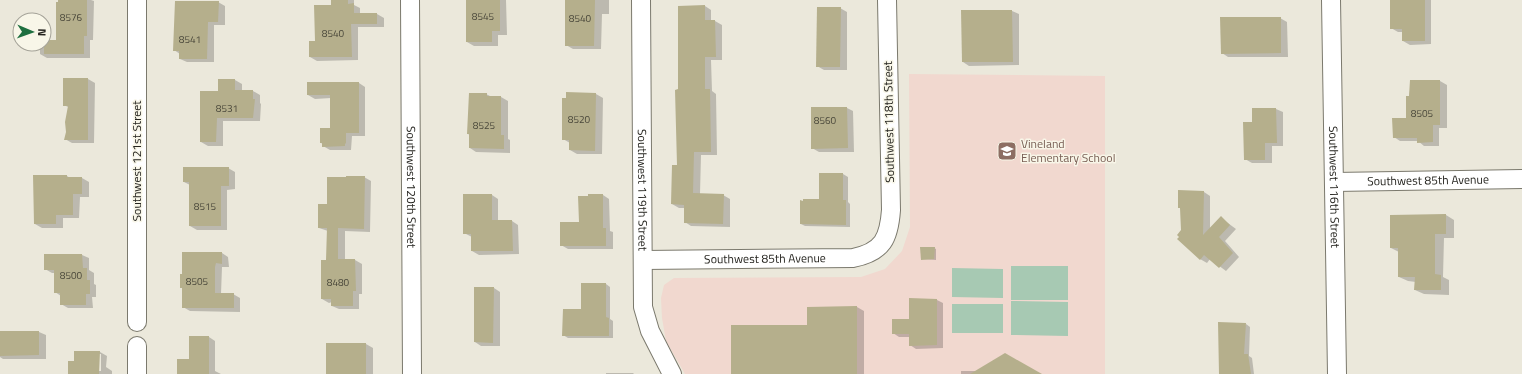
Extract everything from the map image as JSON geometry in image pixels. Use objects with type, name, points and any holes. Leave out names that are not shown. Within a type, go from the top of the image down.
[{"type":"street","name":"Southwest 121st Street","points":[[137,0],[137,322]]},
{"type":"street","name":"Southwest 120th Street","points":[[410,0],[412,374]]},
{"type":"street","name":"Southwest 119th Street","points":[[641,0],[642,302],[644,316],[650,331],[672,374]]},
{"type":"street","name":"Southwest 118th Street","points":[[883,243],[889,229],[891,210],[887,0]]},
{"type":"street","name":"Southwest 116th Street","points":[[1331,0],[1338,374]]},
{"type":"street","name":"Southwest 85th Avenue","points":[[1334,182],[1522,180]]},
{"type":"street","name":"Southwest 85th Avenue","points":[[643,260],[844,259],[866,255],[877,249],[883,243]]},
{"type":"street","points":[[137,346],[137,374]]},
{"type":"shaded area","name":"Vineland Elementary School","points":[[909,74],[1105,76],[1105,374],[685,374],[666,341],[662,318],[661,298],[664,285],[674,278],[861,277],[885,269],[902,251],[910,227]]},
{"type":"green space","points":[[1011,266],[1068,266],[1068,300],[1011,300]]},
{"type":"green space","points":[[952,268],[1003,269],[1003,298],[952,297]]},
{"type":"green space","points":[[1011,301],[1068,302],[1068,336],[1011,335]]},
{"type":"green space","points":[[952,304],[1003,304],[1003,333],[952,333]]},
{"type":"building","points":[[58,0],[87,0],[87,36],[84,36],[84,54],[44,54],[44,52],[52,52],[52,40],[56,40],[56,2],[58,2]]},
{"type":"building","points":[[331,0],[348,0],[348,4],[354,3],[354,13],[377,13],[377,24],[351,24],[352,57],[309,57],[309,41],[315,41],[314,5],[331,5]]},
{"type":"building","points":[[466,0],[500,0],[500,31],[492,31],[492,42],[466,42]]},
{"type":"building","points":[[565,0],[595,0],[594,46],[565,46]]},
{"type":"building","points":[[1390,0],[1425,0],[1425,41],[1402,41],[1402,29],[1390,29]]},
{"type":"building","points":[[175,1],[219,1],[218,22],[208,22],[207,59],[179,59],[179,51],[173,51]]},
{"type":"building","points":[[705,5],[705,20],[715,20],[716,57],[705,57],[705,89],[710,89],[711,152],[694,152],[693,193],[724,194],[723,224],[684,223],[684,205],[671,204],[672,165],[677,165],[675,90],[678,89],[678,6]]},
{"type":"building","points":[[817,7],[841,7],[840,67],[816,67]]},
{"type":"building","points":[[961,10],[1012,10],[1013,62],[962,62]]},
{"type":"building","points":[[1220,17],[1281,17],[1281,53],[1221,54]]},
{"type":"building","points":[[63,78],[88,78],[88,140],[64,140],[68,106],[63,106]]},
{"type":"building","points":[[218,79],[235,79],[235,90],[253,90],[253,99],[255,99],[253,118],[217,118],[216,142],[200,142],[200,91],[218,91]]},
{"type":"building","points":[[1410,80],[1440,80],[1440,125],[1433,125],[1433,142],[1417,143],[1417,138],[1393,138],[1392,118],[1406,118],[1406,96],[1409,96]]},
{"type":"building","points":[[307,82],[359,82],[359,133],[346,133],[345,146],[322,147],[322,143],[320,143],[320,128],[330,128],[330,95],[307,95]]},
{"type":"building","points":[[566,92],[596,93],[595,151],[569,150],[569,140],[562,140],[562,98],[566,98]]},
{"type":"building","points":[[469,93],[487,93],[487,96],[501,96],[501,135],[504,135],[504,149],[469,148],[469,134],[467,134]]},
{"type":"building","points":[[811,107],[847,107],[848,148],[811,149]]},
{"type":"building","points":[[1252,108],[1276,108],[1277,143],[1265,143],[1265,160],[1244,160],[1243,122],[1252,122]]},
{"type":"building","points":[[183,167],[229,167],[229,186],[221,186],[221,226],[189,226],[189,182],[183,182]]},
{"type":"building","points":[[819,173],[843,173],[843,200],[846,200],[846,225],[800,224],[800,200],[819,199]]},
{"type":"building","points":[[33,175],[67,175],[67,177],[82,177],[82,194],[73,194],[73,215],[56,215],[56,224],[34,224]]},
{"type":"building","points":[[365,176],[364,229],[338,228],[338,259],[355,259],[356,291],[353,291],[353,306],[331,306],[331,299],[321,299],[321,260],[326,260],[327,228],[318,228],[318,204],[327,204],[327,177]]},
{"type":"building","points":[[1178,190],[1204,191],[1203,235],[1221,216],[1230,225],[1219,237],[1233,253],[1219,268],[1204,255],[1200,260],[1177,239],[1179,237],[1177,235],[1181,230],[1180,208],[1178,208]]},
{"type":"building","points":[[463,194],[492,194],[492,220],[512,220],[513,251],[471,251],[471,234],[463,234]]},
{"type":"building","points":[[588,194],[603,194],[603,228],[606,228],[606,246],[560,246],[560,222],[579,222],[578,196],[588,196]]},
{"type":"building","points":[[1446,214],[1446,234],[1435,234],[1435,274],[1441,275],[1441,290],[1414,290],[1415,277],[1398,277],[1398,248],[1390,248],[1390,215]]},
{"type":"building","points":[[920,247],[935,247],[934,259],[921,260]]},
{"type":"building","points":[[182,252],[222,252],[222,264],[216,263],[215,267],[215,293],[234,293],[234,308],[182,308],[180,274],[182,274]]},
{"type":"building","points":[[44,254],[82,254],[83,268],[87,268],[87,280],[90,280],[90,294],[86,294],[86,305],[60,305],[60,293],[54,293],[54,270],[44,270]]},
{"type":"building","points":[[581,283],[606,283],[606,317],[609,318],[609,336],[562,336],[563,309],[581,309]]},
{"type":"building","points":[[474,287],[494,287],[493,343],[474,342]]},
{"type":"building","points":[[909,298],[937,299],[937,345],[909,346],[909,334],[892,334],[892,319],[909,319]]},
{"type":"building","points":[[857,306],[857,374],[731,374],[731,325],[807,325],[807,307]]},
{"type":"building","points":[[1218,322],[1246,323],[1244,354],[1248,354],[1251,374],[1219,374]]},
{"type":"building","points":[[0,331],[39,331],[39,355],[0,356]]},
{"type":"building","points":[[189,336],[209,336],[209,374],[177,374],[177,359],[189,359]]},
{"type":"building","points":[[326,343],[366,343],[366,374],[326,374]]},
{"type":"building","points":[[74,351],[100,351],[99,374],[68,374],[68,361],[74,361]]},
{"type":"building","points":[[1005,353],[1042,374],[970,374]]},
{"type":"place","name":"Vineland Elementary School","points":[[1007,151]]}]
